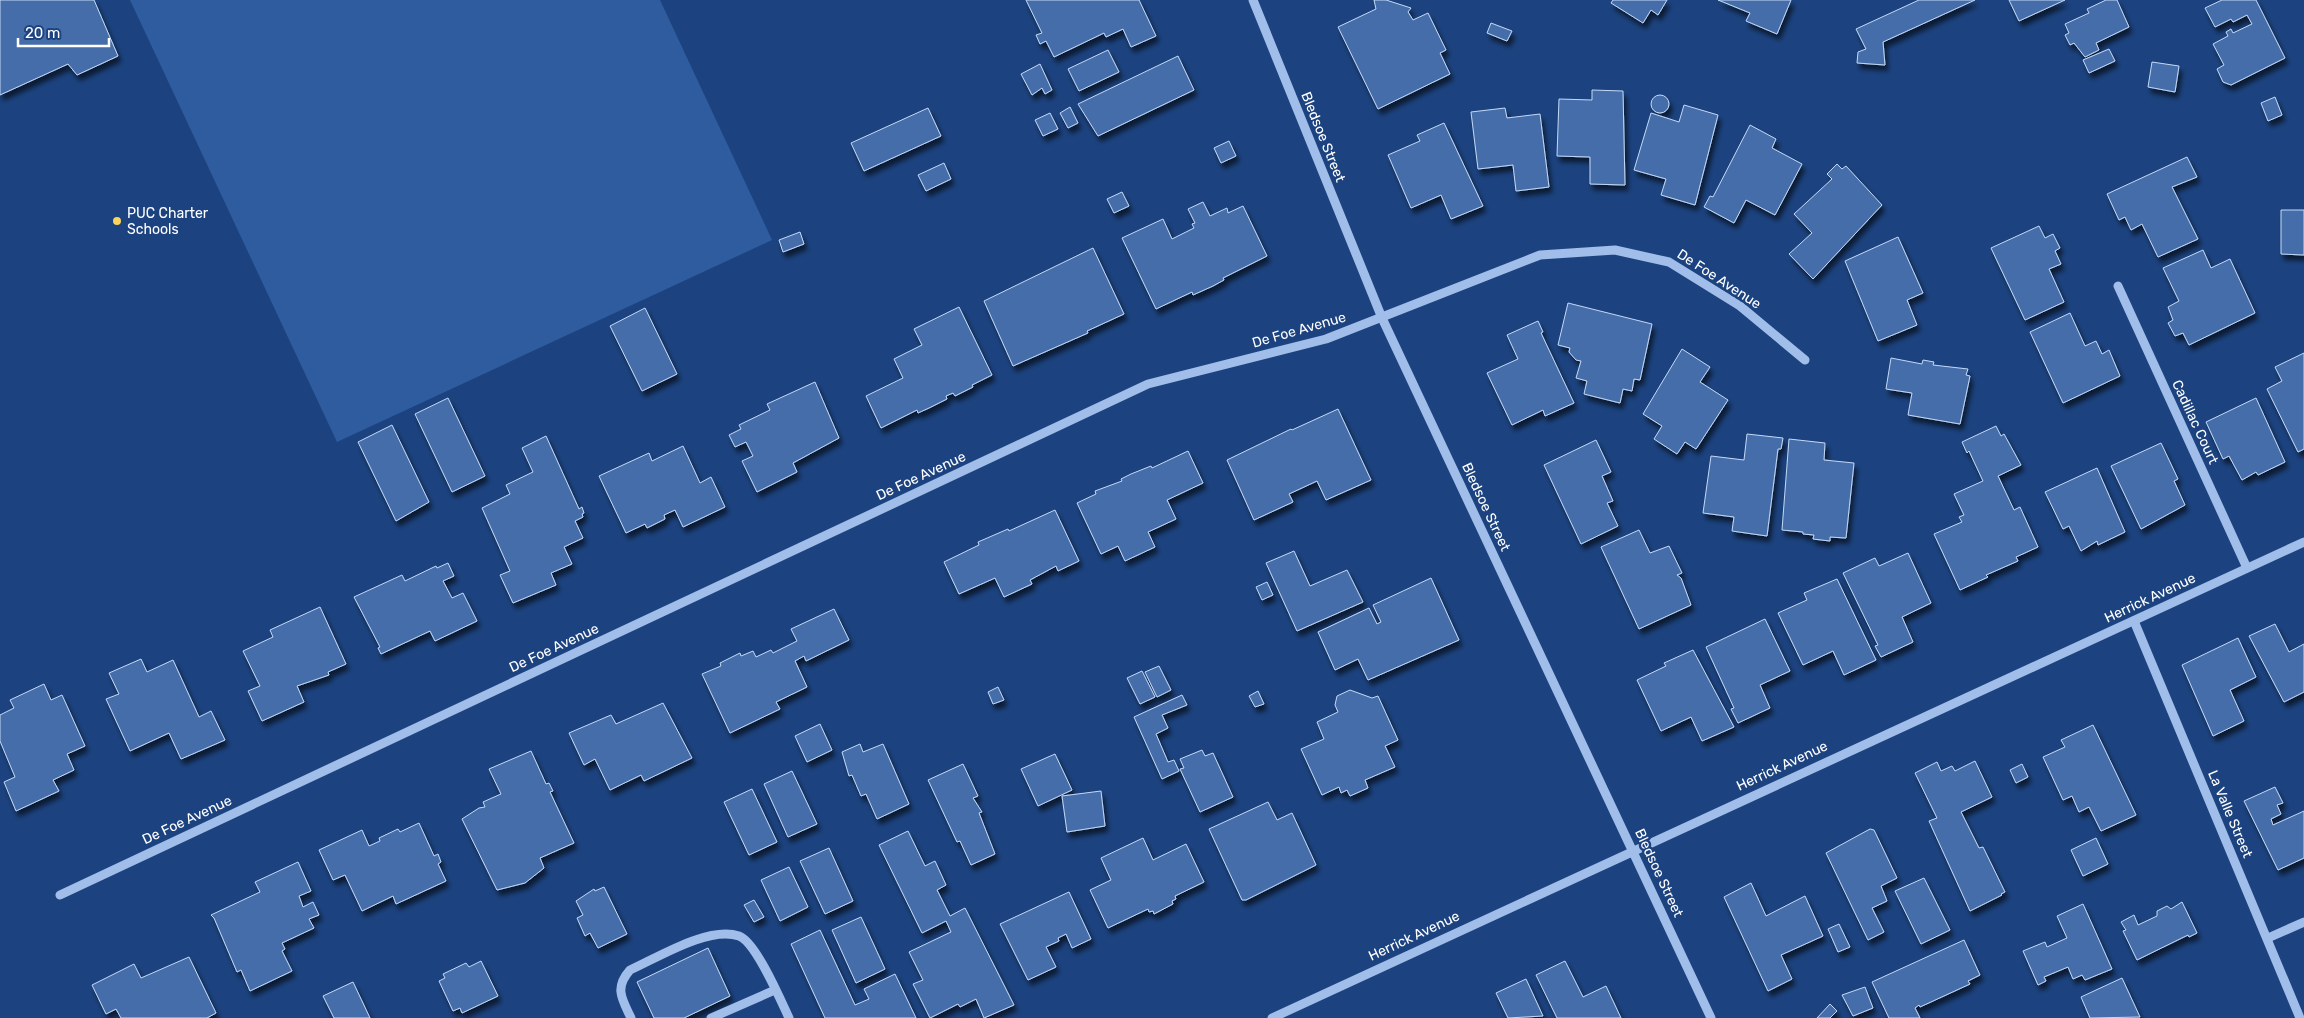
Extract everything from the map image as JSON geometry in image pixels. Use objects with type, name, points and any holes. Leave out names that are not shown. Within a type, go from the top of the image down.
[{"type":"street","name":"Bledsoe Street","points":[[1253,0],[1382,318],[1711,1018]]},
{"type":"street","name":"De Foe Avenue","points":[[60,894],[1148,384],[1326,339],[1540,255],[1615,250],[1669,262],[1740,306],[1806,360]]},
{"type":"street","name":"Cadillac Court","points":[[2118,286],[2247,568]]},
{"type":"street","name":"Herrick Avenue","points":[[1272,1018],[2304,542]]},
{"type":"street","name":"La Valle Street","points":[[2134,621],[2300,1018]]},
{"type":"street","points":[[2268,938],[2304,922]]},
{"type":"street","points":[[631,1018],[621,997],[622,979],[630,970],[709,934],[740,936],[752,948],[789,1018]]},
{"type":"street","points":[[711,1018],[775,990]]},
{"type":"shaded area","points":[[130,0],[660,0],[772,240],[337,442]]},
{"type":"building","points":[[0,0],[94,0],[118,56],[77,75],[68,64],[0,95]]},
{"type":"building","points":[[1026,0],[1139,0],[1156,36],[1131,47],[1123,29],[1106,37],[1104,33],[1054,57],[1046,41],[1040,44],[1036,35],[1042,33]]},
{"type":"building","points":[[1374,0],[1386,0],[1411,8],[1408,12],[1413,20],[1428,13],[1446,50],[1440,53],[1450,74],[1378,109],[1338,27],[1376,9]]},
{"type":"building","points":[[1613,0],[1667,0],[1658,15],[1651,10],[1643,23],[1611,3]]},
{"type":"building","points":[[1718,0],[1791,0],[1777,34],[1746,21],[1750,13]]},
{"type":"building","points":[[1919,0],[1975,0],[1883,42],[1885,65],[1857,63],[1858,52],[1866,49],[1856,29]]},
{"type":"building","points":[[2009,0],[2065,0],[2019,21]]},
{"type":"building","points":[[2106,0],[2117,0],[2129,27],[2096,43],[2099,50],[2085,57],[2074,43],[2070,45],[2065,35],[2069,33],[2065,24],[2089,13],[2087,9]]},
{"type":"building","points":[[2222,0],[2256,0],[2285,58],[2231,85],[2223,82],[2217,69],[2224,65],[2213,44],[2228,36],[2226,32],[2231,29],[2233,33],[2252,24],[2247,15],[2233,22],[2231,19],[2215,27],[2205,8]]},
{"type":"building","points":[[1491,23],[1512,31],[1507,41],[1487,33]]},
{"type":"building","points":[[2109,49],[2115,61],[2089,73],[2083,60]]},
{"type":"building","points":[[1108,50],[1119,72],[1079,91],[1068,69]]},
{"type":"building","points":[[1178,56],[1194,90],[1098,136],[1078,104]]},
{"type":"building","points":[[2152,62],[2179,66],[2175,92],[2148,87]]},
{"type":"building","points":[[1040,64],[1052,90],[1045,94],[1042,88],[1032,95],[1021,74]]},
{"type":"building","points":[[1592,90],[1623,91],[1625,185],[1590,184],[1590,157],[1557,156],[1559,99],[1592,100]]},
{"type":"building","points":[[1660,95],[1666,98],[1669,104],[1666,110],[1660,113],[1654,110],[1651,104],[1654,98]]},
{"type":"building","points":[[2275,97],[2282,115],[2268,121],[2261,103]]},
{"type":"building","points":[[1684,105],[1718,115],[1695,205],[1661,195],[1666,179],[1634,170],[1651,113],[1679,122]]},
{"type":"building","points":[[1070,107],[1078,123],[1068,128],[1060,113]]},
{"type":"building","points":[[928,108],[941,136],[864,171],[851,143]]},
{"type":"building","points":[[1505,108],[1507,118],[1540,114],[1549,187],[1516,191],[1513,165],[1478,169],[1471,112]]},
{"type":"building","points":[[1050,113],[1058,129],[1043,136],[1035,120]]},
{"type":"building","points":[[1444,123],[1483,206],[1451,219],[1441,195],[1411,208],[1388,155],[1420,141],[1417,135]]},
{"type":"building","points":[[1750,125],[1776,139],[1772,148],[1802,164],[1775,215],[1746,200],[1734,223],[1704,207],[1710,196],[1713,197]]},
{"type":"building","points":[[1229,141],[1236,156],[1221,163],[1214,148]]},
{"type":"building","points":[[2187,157],[2197,177],[2172,187],[2198,239],[2158,257],[2142,224],[2131,230],[2125,217],[2119,220],[2107,194]]},
{"type":"building","points":[[944,163],[951,179],[926,191],[918,175]]},
{"type":"building","points":[[1837,164],[1842,169],[1846,166],[1882,205],[1813,279],[1789,254],[1812,233],[1794,214],[1832,179],[1827,174]]},
{"type":"building","points":[[1122,192],[1129,206],[1114,213],[1107,199]]},
{"type":"building","points":[[1203,202],[1210,216],[1227,208],[1228,213],[1243,206],[1267,256],[1223,278],[1224,280],[1213,286],[1193,295],[1192,292],[1156,309],[1122,238],[1163,219],[1172,239],[1194,228],[1192,224],[1195,223],[1188,209]]},
{"type":"building","points":[[2281,210],[2304,210],[2304,255],[2281,254]]},
{"type":"building","points":[[2039,226],[2045,238],[2053,234],[2060,248],[2055,251],[2061,264],[2049,269],[2064,302],[2025,320],[1991,248]]},
{"type":"building","points":[[800,232],[804,244],[783,252],[779,240]]},
{"type":"building","points":[[1898,237],[1923,293],[1907,300],[1917,325],[1878,341],[1845,261]]},
{"type":"building","points":[[1093,248],[1124,314],[1087,331],[1088,333],[1013,366],[984,301]]},
{"type":"building","points":[[2203,250],[2211,268],[2230,259],[2255,313],[2189,345],[2183,333],[2175,336],[2168,323],[2173,320],[2168,307],[2179,301],[2163,268]]},
{"type":"building","points":[[1568,303],[1652,324],[1640,380],[1634,379],[1632,391],[1623,389],[1620,403],[1584,394],[1587,381],[1576,378],[1581,361],[1576,360],[1569,352],[1570,348],[1558,345]]},
{"type":"building","points":[[959,307],[992,375],[955,396],[953,393],[946,396],[947,399],[929,408],[918,413],[917,410],[881,428],[866,396],[903,378],[894,359],[922,345],[914,329]]},
{"type":"building","points":[[645,308],[677,374],[642,391],[610,326]]},
{"type":"building","points":[[2070,313],[2085,346],[2096,341],[2102,354],[2109,350],[2120,376],[2063,403],[2030,332]]},
{"type":"building","points":[[1538,321],[1543,332],[1541,333],[1574,403],[1545,416],[1543,410],[1512,425],[1487,373],[1518,359],[1507,335]]},
{"type":"building","points":[[1682,349],[1710,367],[1700,382],[1728,400],[1696,449],[1685,442],[1677,454],[1654,439],[1662,426],[1643,414]]},
{"type":"building","points":[[2304,353],[2304,449],[2298,452],[2267,389],[2282,381],[2275,367]]},
{"type":"building","points":[[1891,358],[1922,364],[1923,360],[1934,362],[1933,365],[1968,369],[1966,375],[1970,376],[1960,424],[1908,415],[1912,393],[1886,389]]},
{"type":"building","points":[[815,382],[839,438],[793,463],[797,472],[757,492],[742,461],[753,456],[746,442],[735,447],[729,435],[741,429],[739,425],[770,410],[767,404]]},
{"type":"building","points":[[448,398],[485,476],[452,492],[415,414]]},
{"type":"building","points":[[2256,398],[2285,462],[2258,475],[2256,472],[2242,480],[2229,456],[2223,459],[2206,422]]},
{"type":"building","points":[[1338,409],[1371,480],[1326,500],[1317,481],[1289,494],[1293,502],[1254,520],[1227,460]]},
{"type":"building","points":[[392,425],[429,502],[396,521],[358,442]]},
{"type":"building","points":[[1996,426],[2001,436],[2004,434],[2021,465],[1998,476],[2014,510],[2020,507],[2038,547],[2016,557],[2018,561],[1986,575],[1988,577],[1960,590],[1934,534],[1962,522],[1959,517],[1964,515],[1954,494],[1983,481],[1969,451],[1967,453],[1962,442]]},
{"type":"building","points":[[1747,434],[1783,438],[1781,449],[1778,449],[1767,536],[1732,531],[1734,517],[1703,513],[1711,456],[1744,460]]},
{"type":"building","points":[[546,436],[579,509],[582,507],[583,517],[575,521],[583,538],[564,547],[572,564],[551,573],[556,585],[513,603],[500,575],[510,571],[482,508],[510,494],[506,485],[533,472],[522,448]]},
{"type":"building","points":[[1789,439],[1825,443],[1824,460],[1854,463],[1846,538],[1830,537],[1830,541],[1813,539],[1814,535],[1782,530]]},
{"type":"building","points":[[1596,440],[1611,472],[1602,476],[1613,501],[1607,503],[1618,526],[1581,544],[1544,465]]},
{"type":"building","points":[[2161,443],[2178,479],[2174,481],[2185,505],[2141,529],[2111,466]]},
{"type":"building","points":[[683,446],[700,483],[711,477],[725,507],[683,527],[675,510],[664,515],[665,519],[647,528],[645,524],[626,533],[599,476],[649,453],[652,461]]},
{"type":"building","points":[[1188,451],[1203,483],[1167,500],[1176,519],[1148,532],[1155,547],[1125,561],[1118,546],[1101,554],[1077,503],[1096,494],[1095,491],[1122,481],[1121,479],[1131,474],[1151,466],[1152,468]]},
{"type":"building","points":[[2097,468],[2125,532],[2098,545],[2097,541],[2081,551],[2069,526],[2063,529],[2045,492]]},
{"type":"building","points":[[1055,510],[1079,561],[1058,571],[1056,566],[1030,580],[1032,584],[1004,597],[995,578],[959,594],[944,562],[979,545],[978,542],[1008,529],[1009,531]]},
{"type":"building","points":[[1639,530],[1650,553],[1669,546],[1682,573],[1677,575],[1681,578],[1691,605],[1639,629],[1601,547]]},
{"type":"building","points":[[1294,551],[1310,586],[1347,570],[1363,602],[1297,631],[1266,563]]},
{"type":"building","points":[[1908,553],[1931,603],[1902,617],[1913,642],[1881,657],[1875,646],[1878,645],[1843,573],[1875,558],[1879,566]]},
{"type":"building","points":[[448,563],[454,576],[443,581],[452,598],[463,593],[477,621],[435,641],[430,631],[381,654],[378,648],[380,647],[354,597],[402,575],[405,581],[436,566],[437,568]]},
{"type":"building","points":[[1431,578],[1459,640],[1368,680],[1358,659],[1335,670],[1318,632],[1369,608],[1377,624],[1381,622],[1373,605]]},
{"type":"building","points":[[1837,579],[1876,660],[1844,675],[1833,651],[1803,665],[1778,613],[1807,600],[1804,593]]},
{"type":"building","points":[[1267,582],[1273,595],[1262,600],[1256,587]]},
{"type":"building","points":[[320,607],[346,664],[328,672],[329,675],[297,686],[304,702],[262,721],[248,691],[260,686],[243,651],[273,637],[270,630]]},
{"type":"building","points":[[834,609],[849,640],[806,661],[804,656],[795,661],[807,687],[776,702],[780,709],[730,733],[702,674],[721,666],[720,663],[740,653],[741,656],[753,651],[756,657],[771,650],[773,653],[797,641],[791,629]]},
{"type":"building","points":[[1765,619],[1790,671],[1760,685],[1770,708],[1738,723],[1731,709],[1734,708],[1706,647]]},
{"type":"building","points":[[2275,624],[2289,652],[2304,644],[2304,692],[2284,702],[2249,636]]},
{"type":"building","points":[[2238,638],[2256,677],[2230,690],[2244,721],[2213,736],[2182,665]]},
{"type":"building","points":[[1693,650],[1734,727],[1702,741],[1691,717],[1661,731],[1637,680],[1666,666],[1664,663]]},
{"type":"building","points":[[141,659],[147,672],[173,660],[199,717],[211,711],[225,740],[181,759],[169,733],[130,751],[106,699],[119,694],[109,673]]},
{"type":"building","points":[[1159,666],[1171,690],[1157,697],[1145,672]]},
{"type":"building","points":[[1142,671],[1155,697],[1140,704],[1127,678]]},
{"type":"building","points":[[44,684],[51,700],[62,695],[85,746],[67,754],[74,770],[53,780],[59,791],[16,811],[4,782],[15,777],[0,741],[0,715],[14,708],[10,700]]},
{"type":"building","points":[[998,687],[1004,700],[993,704],[988,692]]},
{"type":"building","points":[[1350,690],[1372,698],[1378,696],[1398,740],[1385,746],[1395,767],[1365,780],[1368,788],[1350,796],[1347,790],[1341,793],[1339,787],[1322,795],[1301,749],[1324,739],[1317,722],[1338,712],[1335,705],[1337,696]]},
{"type":"building","points":[[1258,691],[1264,704],[1255,707],[1249,696]]},
{"type":"building","points":[[1182,695],[1187,705],[1162,715],[1168,728],[1156,734],[1168,762],[1174,760],[1179,771],[1162,779],[1134,717]]},
{"type":"building","points":[[663,703],[692,758],[644,781],[641,775],[610,790],[595,759],[584,765],[569,733],[611,715],[616,724]]},
{"type":"building","points":[[820,724],[832,750],[807,762],[795,736]]},
{"type":"building","points":[[2093,725],[2136,815],[2101,831],[2089,807],[2079,812],[2072,796],[2063,800],[2043,757],[2065,747],[2061,740]]},
{"type":"building","points":[[860,744],[863,752],[883,744],[909,804],[877,819],[866,794],[861,796],[852,775],[849,776],[842,752]]},
{"type":"building","points":[[1202,750],[1205,756],[1213,753],[1233,797],[1200,812],[1180,769],[1184,768],[1180,759]]},
{"type":"building","points":[[531,751],[546,784],[549,783],[553,791],[550,792],[574,843],[540,858],[544,868],[525,883],[497,890],[462,819],[479,808],[485,807],[483,802],[501,794],[489,769]]},
{"type":"building","points":[[1055,754],[1072,790],[1038,806],[1021,769]]},
{"type":"building","points":[[1975,761],[1992,797],[1961,812],[1979,848],[1983,847],[2005,892],[1970,911],[1929,821],[1937,818],[1915,773],[1937,762],[1941,771],[1952,766],[1955,771]]},
{"type":"building","points":[[963,764],[978,796],[973,798],[982,812],[979,813],[995,854],[971,865],[960,841],[957,842],[928,780]]},
{"type":"building","points":[[2022,764],[2028,777],[2016,783],[2010,770]]},
{"type":"building","points":[[792,771],[817,824],[788,837],[764,784]]},
{"type":"building","points":[[2275,787],[2283,803],[2277,805],[2281,814],[2271,819],[2273,825],[2304,811],[2304,858],[2278,870],[2244,801]]},
{"type":"building","points":[[752,789],[777,842],[749,855],[724,802]]},
{"type":"building","points":[[1101,791],[1105,826],[1067,832],[1062,796]]},
{"type":"building","points":[[1268,802],[1277,820],[1292,813],[1316,865],[1246,900],[1242,900],[1209,829]]},
{"type":"building","points":[[419,823],[434,856],[438,854],[441,862],[438,864],[446,881],[396,904],[393,896],[362,911],[345,875],[333,880],[319,850],[362,830],[369,846],[380,841],[379,838],[398,829],[400,832]]},
{"type":"building","points":[[1870,829],[1874,830],[1897,878],[1881,886],[1887,901],[1872,908],[1884,932],[1868,940],[1826,853]]},
{"type":"building","points":[[908,831],[925,866],[935,861],[946,885],[937,890],[950,916],[965,908],[1014,1005],[984,1018],[976,999],[960,1007],[958,1004],[930,1018],[913,984],[923,980],[909,952],[951,932],[946,921],[922,933],[879,845]]},
{"type":"building","points":[[1143,838],[1153,860],[1186,844],[1204,882],[1175,896],[1176,899],[1172,901],[1173,904],[1154,914],[1153,911],[1149,912],[1148,909],[1108,928],[1090,890],[1111,880],[1101,858]]},
{"type":"building","points":[[2096,838],[2108,864],[2083,876],[2071,850]]},
{"type":"building","points":[[829,848],[853,901],[825,914],[800,861]]},
{"type":"building","points":[[298,862],[311,891],[299,896],[303,907],[313,902],[319,915],[309,919],[314,928],[282,943],[285,949],[282,951],[292,971],[250,991],[241,970],[237,972],[211,915],[260,892],[255,882]]},
{"type":"building","points":[[789,867],[808,907],[780,921],[761,880]]},
{"type":"building","points":[[1924,878],[1950,930],[1921,944],[1895,891]]},
{"type":"building","points":[[1751,883],[1766,916],[1805,896],[1823,936],[1781,955],[1792,979],[1768,991],[1724,897]]},
{"type":"building","points":[[604,887],[627,934],[598,948],[590,933],[585,936],[577,918],[583,915],[576,901],[594,889],[595,891]]},
{"type":"building","points":[[1069,892],[1091,939],[1072,948],[1066,934],[1058,938],[1059,941],[1046,947],[1056,967],[1028,980],[1000,924]]},
{"type":"building","points":[[754,900],[764,917],[754,922],[744,905]]},
{"type":"building","points":[[2182,902],[2197,933],[2189,937],[2188,935],[2137,960],[2123,931],[2126,930],[2121,922],[2134,915],[2138,925],[2157,916],[2157,911],[2167,906],[2171,909]]},
{"type":"building","points":[[2083,904],[2112,969],[2085,980],[2082,975],[2073,979],[2068,967],[2044,977],[2046,981],[2038,985],[2023,951],[2045,942],[2047,947],[2067,938],[2057,916]]},
{"type":"building","points":[[861,917],[885,969],[856,983],[832,930]]},
{"type":"building","points":[[1839,924],[1850,947],[1838,952],[1828,929]]},
{"type":"building","points":[[820,930],[855,1005],[869,999],[864,989],[895,974],[916,1018],[825,1018],[791,944]]},
{"type":"building","points":[[1964,940],[1980,975],[1968,981],[1970,984],[1920,1007],[1919,1005],[1915,1008],[1920,1018],[1889,1018],[1872,982]]},
{"type":"building","points":[[708,948],[730,996],[684,1018],[654,1018],[637,982]]},
{"type":"building","points":[[189,957],[216,1013],[207,1018],[121,1018],[116,1009],[106,1014],[92,985],[134,964],[141,978]]},
{"type":"building","points":[[481,961],[498,996],[462,1013],[460,1008],[453,1011],[439,981],[445,978],[443,974],[466,963],[469,967]]},
{"type":"building","points":[[1565,961],[1583,997],[1606,986],[1621,1018],[1557,1018],[1536,975]]},
{"type":"building","points":[[2122,978],[2140,1017],[2090,1018],[2081,997]]},
{"type":"building","points":[[1526,979],[1543,1016],[1508,1018],[1496,993]]},
{"type":"building","points":[[353,982],[370,1018],[334,1018],[323,996]]},
{"type":"building","points":[[1865,987],[1873,1008],[1853,1016],[1842,995]]},
{"type":"building","points":[[1830,1004],[1837,1011],[1830,1018],[1817,1018]]},
{"type":"place","name":"PUC Charter Schools","points":[[117,221]]}]
